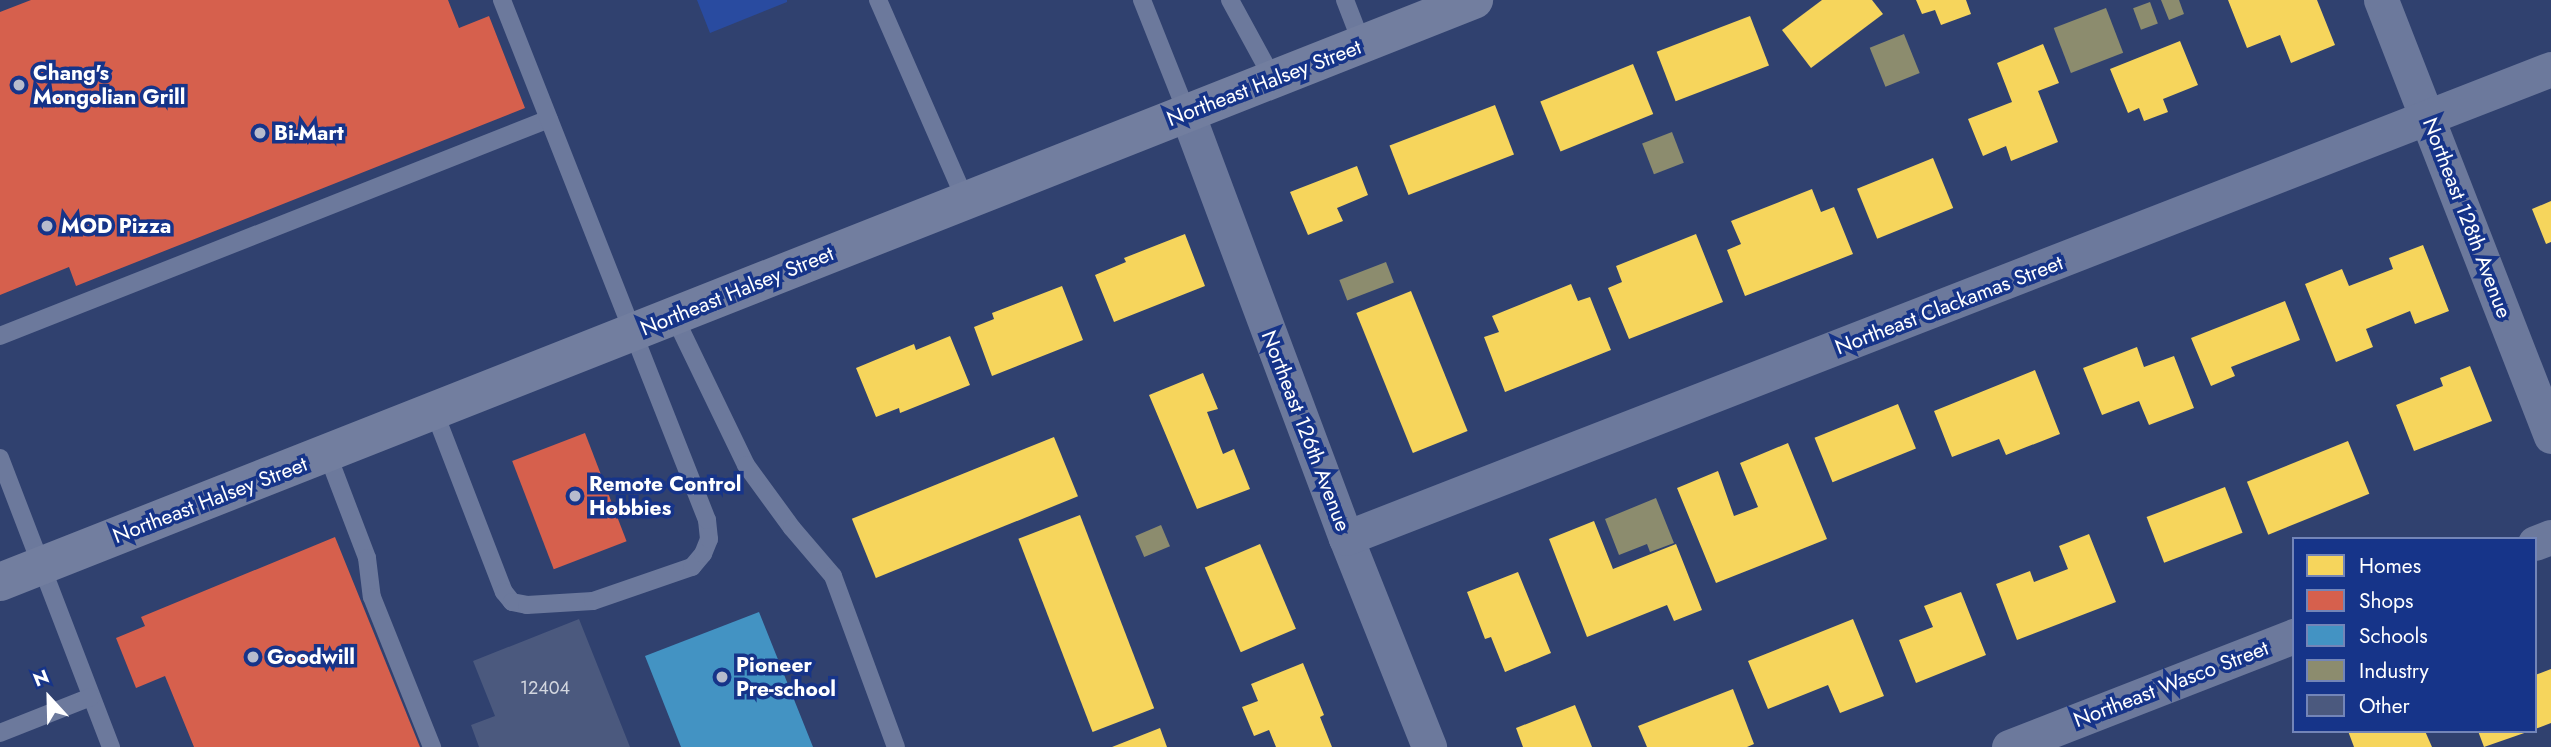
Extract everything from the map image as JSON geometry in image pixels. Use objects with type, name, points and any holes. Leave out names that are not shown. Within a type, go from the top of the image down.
[{"type":"main road","name":"Northeast Halsey Street","points":[[0,582],[1362,44],[1430,8],[1474,0]]},
{"type":"street","name":"Northeast 128th Avenue","points":[[2381,0],[2551,436]]},
{"type":"street","name":"Northeast Clackamas Street","points":[[1346,538],[2551,69]]},
{"type":"street","name":"Northeast 126th Avenue","points":[[1187,113],[1346,538],[1429,747]]},
{"type":"street","name":"Northeast Wasco Street","points":[[2009,747],[2292,637]]},
{"type":"lane","points":[[434,411],[504,592],[512,602],[527,605],[593,601],[692,567],[703,554],[709,539],[707,520],[502,0]]},
{"type":"lane","points":[[878,0],[966,201]]},
{"type":"lane","points":[[1142,0],[1187,113]]},
{"type":"lane","points":[[1230,0],[1273,79]]},
{"type":"lane","points":[[1345,0],[1362,44]]},
{"type":"lane","points":[[0,336],[549,119]]},
{"type":"lane","points":[[674,316],[746,465],[792,528],[833,576],[896,747]]},
{"type":"lane","points":[[327,453],[367,558],[372,597],[432,747]]},
{"type":"lane","points":[[0,458],[111,747]]},
{"type":"lane","points":[[0,733],[91,697]]},
{"type":"shaded area","points":[[697,0],[787,0],[787,2],[710,33]]},
{"type":"building: Homes","points":[[1822,0],[1872,0],[1883,14],[1811,68],[1782,30]]},
{"type":"building: Homes","points":[[1916,0],[1966,0],[1971,14],[1941,25],[1935,10],[1922,14]]},
{"type":"building: Homes","points":[[2228,0],[2317,0],[2335,45],[2291,63],[2280,35],[2247,48]]},
{"type":"building: Homes","points":[[1750,16],[1769,65],[1676,101],[1657,52]]},
{"type":"building: Homes","points":[[2180,41],[2198,85],[2163,99],[2168,112],[2144,121],[2139,108],[2128,113],[2110,69]]},
{"type":"building: Homes","points":[[2043,44],[2059,83],[2038,91],[2058,142],[2011,161],[2006,146],[1983,156],[1968,119],[2012,102],[1997,63]]},
{"type":"building: Homes","points":[[1633,64],[1653,114],[1561,152],[1540,101]]},
{"type":"building: Homes","points":[[1495,105],[1514,154],[1408,195],[1390,145]]},
{"type":"building: Homes","points":[[1933,158],[1953,208],[1877,239],[1857,189]]},
{"type":"building: Homes","points":[[1357,166],[1368,195],[1337,208],[1343,221],[1308,235],[1290,192]]},
{"type":"building: Homes","points":[[1812,189],[1821,212],[1834,207],[1853,254],[1745,296],[1727,250],[1741,244],[1731,221]]},
{"type":"building: Homes","points":[[2551,201],[2551,242],[2546,244],[2532,209]]},
{"type":"building: Homes","points":[[1185,234],[1205,286],[1114,322],[1095,275],[1126,262],[1124,258]]},
{"type":"building: Homes","points":[[1696,234],[1723,302],[1629,339],[1608,288],[1622,282],[1616,266]]},
{"type":"building: Homes","points":[[2423,245],[2449,311],[2415,324],[2410,311],[2366,329],[2373,347],[2336,362],[2305,284],[2342,269],[2349,286],[2393,269],[2389,258]]},
{"type":"building: Homes","points":[[1571,284],[1578,301],[1590,297],[1611,350],[1505,392],[1484,337],[1499,332],[1492,316]]},
{"type":"building: Homes","points":[[1062,286],[1083,340],[992,376],[974,327],[994,319],[992,313]]},
{"type":"building: Homes","points":[[1411,291],[1468,431],[1413,453],[1356,313]]},
{"type":"building: Homes","points":[[2285,301],[2300,340],[2231,367],[2235,376],[2211,386],[2191,338]]},
{"type":"building: Homes","points":[[950,336],[970,385],[900,413],[899,408],[876,417],[856,368],[914,344],[916,350]]},
{"type":"building: Homes","points":[[2137,347],[2144,367],[2174,356],[2194,408],[2149,425],[2139,401],[2102,415],[2083,368]]},
{"type":"building: Homes","points":[[2470,366],[2492,421],[2414,451],[2396,405],[2443,386],[2440,378]]},
{"type":"building: Homes","points":[[2035,370],[2060,434],[2006,455],[1999,439],[1952,457],[1934,411]]},
{"type":"building: Homes","points":[[1203,373],[1218,409],[1207,412],[1223,454],[1234,449],[1250,489],[1197,509],[1149,395]]},
{"type":"building: Homes","points":[[1898,404],[1916,449],[1833,482],[1815,438]]},
{"type":"building: Homes","points":[[1054,437],[1078,496],[876,578],[852,519]]},
{"type":"building: Homes","points":[[2348,441],[2369,494],[2268,535],[2247,482]]},
{"type":"building: Homes","points":[[1788,443],[1827,539],[1716,583],[1677,488],[1718,471],[1734,516],[1758,507],[1740,463]]},
{"type":"building: Homes","points":[[2225,487],[2243,533],[2164,563],[2147,517]]},
{"type":"building: Homes","points":[[1080,515],[1154,708],[1093,732],[1018,539]]},
{"type":"building: Homes","points":[[1594,521],[1613,569],[1676,544],[1702,610],[1674,621],[1667,605],[1587,637],[1549,539]]},
{"type":"building: Homes","points":[[2089,534],[2116,602],[2017,640],[1996,584],[2030,571],[2034,582],[2068,569],[2059,546]]},
{"type":"building: Homes","points":[[1260,544],[1296,629],[1241,652],[1205,567]]},
{"type":"building: Homes","points":[[1518,572],[1551,653],[1505,672],[1491,637],[1485,639],[1467,592]]},
{"type":"building: Homes","points":[[1961,592],[1986,655],[1916,683],[1899,640],[1933,627],[1924,606]]},
{"type":"building: Homes","points":[[1853,619],[1884,696],[1840,713],[1828,685],[1768,709],[1748,661]]},
{"type":"building: Homes","points":[[1303,663],[1324,715],[1320,717],[1332,747],[1276,747],[1269,730],[1254,736],[1242,707],[1258,701],[1251,684]]},
{"type":"building: Homes","points":[[2551,669],[2551,723],[2537,728],[2537,674]]},
{"type":"building: Homes","points":[[1733,689],[1754,744],[1747,747],[1647,747],[1638,726]]},
{"type":"building: Homes","points":[[1575,705],[1592,747],[1523,747],[1516,728]]},
{"type":"building: Homes","points":[[1160,728],[1167,747],[1112,747]]},
{"type":"building: Homes","points":[[2349,733],[2426,733],[2432,747],[2354,747]]},
{"type":"building: Homes","points":[[2479,733],[2524,733],[2484,747]]},
{"type":"building: Shops","name":"Bi-Mart","points":[[31,0],[448,0],[459,28],[489,16],[525,108],[76,286],[69,267],[0,295],[0,12]]},
{"type":"building: Shops","points":[[585,433],[627,541],[554,569],[512,461]]},
{"type":"building: Shops","name":"Goodwill","points":[[335,537],[420,747],[194,747],[165,676],[136,688],[116,638],[145,626],[141,617]]},
{"type":"building: Schools","points":[[759,612],[813,747],[681,747],[645,656]]},
{"type":"building: Industry","points":[[2161,0],[2179,0],[2184,14],[2169,20]]},
{"type":"building: Industry","points":[[2150,2],[2158,24],[2141,30],[2133,8]]},
{"type":"building: Industry","points":[[2106,8],[2123,53],[2071,73],[2054,28]]},
{"type":"building: Industry","points":[[1904,34],[1920,73],[1885,87],[1870,48]]},
{"type":"building: Industry","points":[[1672,132],[1684,163],[1654,174],[1642,143]]},
{"type":"building: Industry","points":[[1386,262],[1394,283],[1347,300],[1339,280]]},
{"type":"building: Industry","points":[[1656,498],[1674,543],[1650,552],[1647,544],[1619,555],[1605,519]]},
{"type":"building: Industry","points":[[1161,525],[1170,546],[1144,557],[1135,536]]},
{"type":"building: Other","points":[[579,619],[630,747],[479,747],[471,725],[495,716],[473,661]]},
{"type":"place","name":"Chang's Mongolian Grill","points":[[19,85]]},
{"type":"place","name":"Bi-Mart","points":[[260,133]]},
{"type":"place","name":"MOD Pizza","points":[[47,226]]},
{"type":"place","name":"Remote Control Hobbies","points":[[575,496]]},
{"type":"place","name":"Goodwill","points":[[253,657]]},
{"type":"place","name":"Pioneer Pre-school","points":[[722,677]]}]
